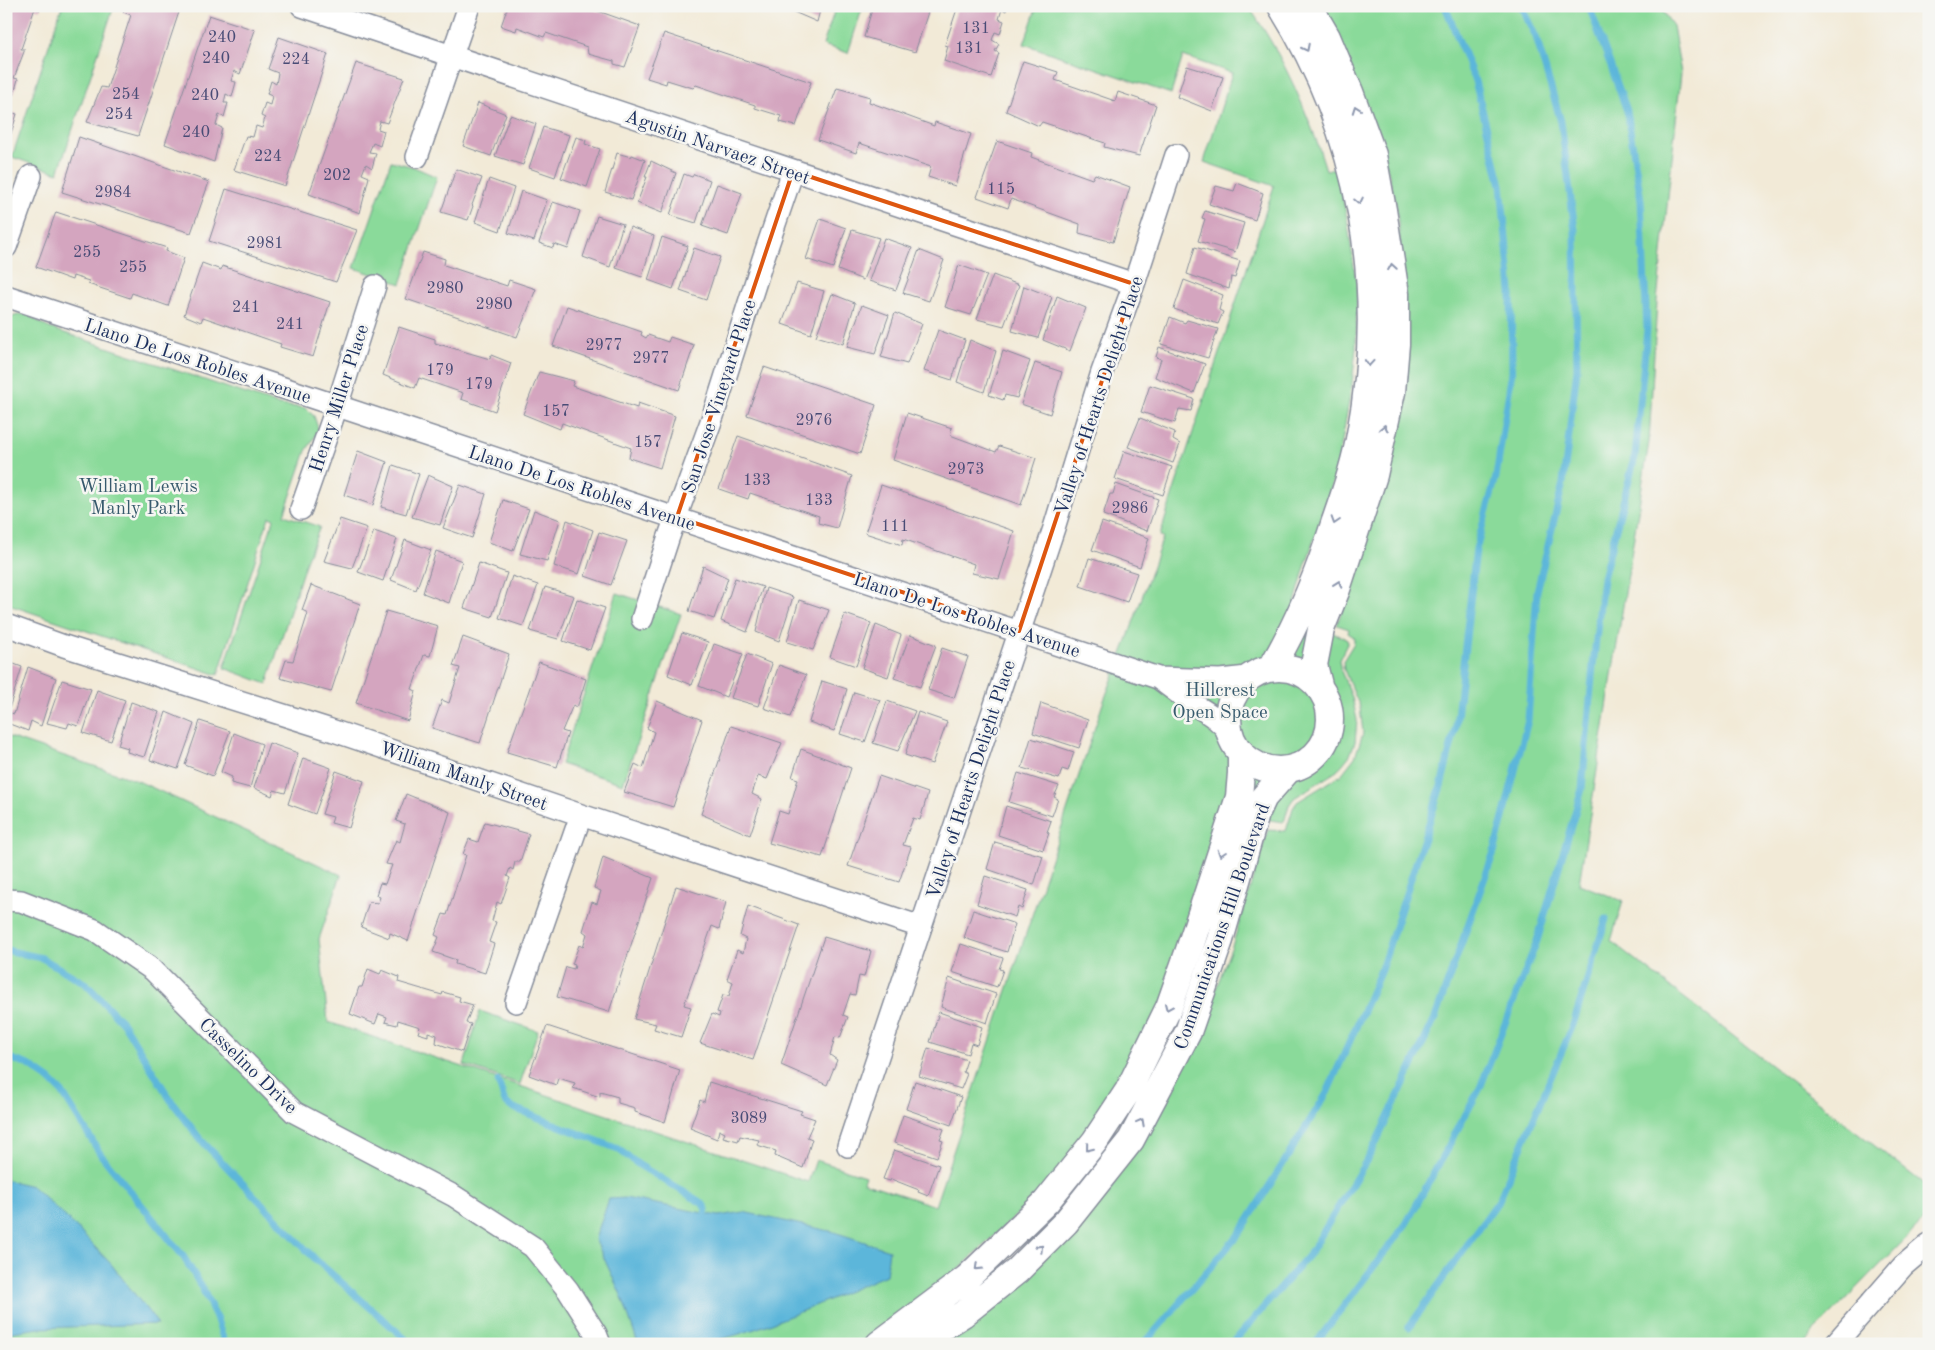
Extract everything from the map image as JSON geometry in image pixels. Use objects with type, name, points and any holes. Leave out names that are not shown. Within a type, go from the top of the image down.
[{"type":"street","name":"Agustin Narvaez Street","points":[[302,6],[1134,284]]},
{"type":"street","points":[[418,157],[469,6]]},
{"type":"street","points":[[1272,667],[1298,621],[1318,573],[1350,476],[1360,436],[1367,392],[1372,335],[1370,275],[1363,220],[1345,141],[1314,65],[1298,32],[1281,6]]},
{"type":"street","points":[[1309,6],[1327,37],[1373,155],[1384,210],[1396,294],[1396,344],[1392,392],[1374,475],[1337,588],[1321,629],[1314,665],[1320,689],[1330,713],[1331,724],[1328,740],[1319,754],[1309,762],[1288,770],[1262,768],[1250,761],[1235,743],[1228,718],[1230,704],[1239,687],[1248,677],[1272,667],[1283,667],[1301,672],[1314,681],[1320,689]]},
{"type":"street","name":"Valley of Hearts Delight Place","points":[[848,1146],[1054,528],[1102,372],[1134,284],[1176,155]]},
{"type":"street","name":"San Jose Vineyard Place","points":[[642,620],[713,416],[762,259],[793,171]]},
{"type":"street","points":[[6,247],[31,176]]},
{"type":"street","name":"Henry Miller Place","points":[[301,509],[338,406],[375,286]]},
{"type":"street","name":"Llano De Los Robles Avenue","points":[[6,296],[1158,678],[1220,680],[1248,677]]},
{"type":"street","name":"William Manly Street","points":[[6,625],[64,646],[328,729],[921,927]]},
{"type":"street","name":"Llano De Los Robles Avenue","points":[[1158,678],[1223,723],[1235,743]]},
{"type":"street","name":"Communications Hill Boulevard","points":[[879,1344],[967,1278],[1046,1202],[1095,1141],[1128,1091],[1169,1007],[1239,797],[1241,773],[1235,743]]},
{"type":"street","name":"Communications Hill Boulevard","points":[[916,1344],[963,1314],[1017,1271],[1066,1222],[1131,1140],[1188,1032],[1220,940],[1256,814],[1264,797],[1288,770]]},
{"type":"street","points":[[516,1002],[581,815]]},
{"type":"street","name":"Casselino Drive","points":[[6,900],[21,901],[95,930],[153,970],[294,1112],[454,1196],[533,1247],[568,1290],[596,1334],[600,1344]]},
{"type":"street","points":[[1834,1344],[1903,1266],[1929,1244]]},
{"type":"street","points":[[581,1311],[586,1344]]},
{"type":"highlighted area","points":[[793,171],[1134,284],[1019,631],[677,517]]},
{"type":"green space","points":[[62,6],[114,6],[58,173],[12,157]]},
{"type":"green space","points":[[836,6],[863,6],[848,53],[823,45]]},
{"type":"green space","name":"Hillcrest Open Space","points":[[1037,6],[1248,6],[1283,63],[1312,128],[1326,170],[1336,168],[1347,218],[1357,287],[1356,348],[1352,384],[1337,470],[1304,570],[1291,617],[1346,638],[1348,642],[1339,660],[1341,671],[1352,697],[1357,720],[1355,742],[1350,755],[1337,771],[1294,798],[1289,805],[1284,822],[1270,820],[1256,814],[1169,1007],[1095,1141],[879,1344],[600,1344],[581,1313],[586,1344],[6,1344],[6,736],[138,781],[341,875],[319,939],[328,1022],[808,1182],[816,1160],[865,1176],[863,1182],[935,1206],[1103,703],[1163,537],[1160,536],[1173,493],[1274,186],[1204,162],[1232,73],[1183,56],[1171,94],[1024,44]]},
{"type":"green space","points":[[1322,6],[1659,6],[1673,26],[1681,73],[1657,301],[1649,442],[1579,884],[1623,901],[1611,941],[1929,1188],[1929,1215],[1812,1334],[1805,1344],[943,1344],[971,1325],[1025,1281],[1141,1144],[1170,1095],[1199,1034],[1233,943],[1268,830],[1286,831],[1293,808],[1297,802],[1341,775],[1355,757],[1363,733],[1360,707],[1344,670],[1343,661],[1354,643],[1354,637],[1348,633],[1349,629],[1337,625],[1385,477],[1405,289],[1396,204],[1382,147]]},
{"type":"green space","points":[[391,161],[414,167],[437,177],[401,284],[354,268]]},
{"type":"green space","name":"William Lewis Manly Park","points":[[22,314],[30,316],[47,327],[279,405],[305,408],[314,416],[318,428],[316,435],[306,451],[284,515],[320,527],[306,561],[267,684],[224,668],[274,519],[269,517],[218,675],[6,604],[6,321],[11,317]]},
{"type":"green space","points":[[617,593],[681,614],[623,784],[561,764]]},
{"type":"green space","points":[[480,1011],[538,1031],[520,1084],[464,1065]]},
{"type":"water","points":[[6,1180],[32,1186],[70,1221],[111,1264],[158,1324],[39,1328],[6,1333]]},
{"type":"water","points":[[625,1198],[719,1216],[743,1212],[834,1232],[889,1250],[886,1275],[772,1323],[725,1338],[688,1345],[638,1344],[622,1297],[595,1239],[609,1199]]},
{"type":"building","points":[[6,6],[41,6],[40,10],[35,8],[21,49],[25,49],[14,78],[18,79],[14,94],[6,92]]},
{"type":"building","points":[[126,6],[181,6],[138,136],[87,122],[101,87],[107,88],[131,15],[123,12]]},
{"type":"building","points":[[413,6],[425,6],[424,10]]},
{"type":"building","points":[[508,6],[584,6],[640,26],[625,67],[614,64],[614,61],[588,54],[587,47],[546,33],[544,37],[517,27],[516,31],[501,26]]},
{"type":"building","points":[[780,6],[821,6],[817,22]]},
{"type":"building","points":[[873,6],[930,6],[915,52],[864,37]]},
{"type":"building","points":[[958,6],[1008,6],[1006,11],[1002,9],[999,19],[1004,21],[1000,34],[995,32],[992,40],[999,44],[995,51],[999,53],[991,77],[944,61],[948,46],[945,45]]},
{"type":"building","points":[[209,15],[255,30],[240,74],[234,71],[231,81],[236,82],[232,97],[226,94],[224,103],[228,103],[224,117],[219,115],[216,125],[222,128],[214,162],[165,144]]},
{"type":"building","points":[[664,33],[811,82],[796,126],[780,122],[781,116],[755,108],[755,105],[696,85],[693,88],[667,80],[666,84],[647,78]]},
{"type":"building","points":[[279,37],[328,54],[285,186],[234,170],[246,136],[253,137],[256,126],[262,128],[265,118],[261,116],[265,103],[270,105],[272,96],[267,94],[271,81],[276,84],[278,73],[268,69]]},
{"type":"building","points":[[1023,61],[1058,72],[1055,80],[1115,101],[1118,92],[1156,105],[1139,156],[1104,147],[1105,143],[1042,122],[1039,126],[1006,111]]},
{"type":"building","points":[[356,63],[404,78],[387,123],[380,121],[378,129],[384,131],[380,146],[373,143],[369,152],[376,153],[372,168],[366,164],[362,174],[369,177],[360,213],[309,194]]},
{"type":"building","points":[[1187,66],[1223,77],[1212,111],[1177,97]]},
{"type":"building","points":[[837,88],[870,97],[869,102],[934,126],[935,122],[971,134],[955,186],[928,177],[931,167],[859,143],[856,153],[818,140]]},
{"type":"building","points":[[478,103],[506,114],[491,156],[463,146]]},
{"type":"building","points":[[6,111],[17,114],[7,146],[6,146]]},
{"type":"building","points":[[510,115],[536,124],[523,165],[495,156]]},
{"type":"building","points":[[543,127],[569,135],[555,177],[529,168]]},
{"type":"building","points":[[79,137],[209,182],[191,233],[62,192]]},
{"type":"building","points":[[576,137],[586,140],[585,144],[600,149],[587,187],[561,178]]},
{"type":"building","points":[[997,141],[1032,153],[1031,157],[1092,179],[1095,174],[1130,187],[1113,242],[1079,233],[1080,224],[1011,199],[1008,208],[977,197]]},
{"type":"building","points":[[617,153],[631,157],[632,155],[645,160],[631,200],[605,192]]},
{"type":"building","points":[[651,161],[676,173],[662,213],[637,203]]},
{"type":"building","points":[[456,169],[482,178],[468,220],[441,212]]},
{"type":"building","points":[[684,174],[692,177],[694,174],[710,180],[696,223],[670,215]]},
{"type":"building","points":[[489,179],[514,188],[500,231],[475,222]]},
{"type":"building","points":[[1237,183],[1263,193],[1255,220],[1209,204],[1216,186],[1234,191]]},
{"type":"building","points":[[717,184],[742,193],[728,235],[702,226]]},
{"type":"building","points":[[226,189],[357,230],[336,282],[209,241]]},
{"type":"building","points":[[521,191],[547,200],[534,241],[508,233]]},
{"type":"building","points":[[553,202],[580,211],[568,249],[554,244],[553,248],[539,243]]},
{"type":"building","points":[[1205,211],[1244,223],[1235,252],[1198,241],[1205,219],[1202,218]]},
{"type":"building","points":[[56,212],[167,248],[166,251],[184,258],[168,306],[132,293],[130,298],[88,284],[89,281],[73,276],[72,280],[36,267]]},
{"type":"building","points":[[597,216],[623,224],[610,267],[583,257]]},
{"type":"building","points":[[820,219],[846,228],[833,268],[806,259]]},
{"type":"building","points":[[630,227],[654,236],[642,277],[616,268]]},
{"type":"building","points":[[852,230],[879,238],[863,280],[838,270]]},
{"type":"building","points":[[662,237],[688,246],[673,289],[648,280]]},
{"type":"building","points":[[884,238],[912,248],[896,290],[869,281]]},
{"type":"building","points":[[1195,247],[1240,261],[1235,278],[1231,277],[1229,289],[1187,274]]},
{"type":"building","points":[[694,248],[720,257],[706,300],[680,291]]},
{"type":"building","points":[[919,250],[944,260],[929,301],[903,293]]},
{"type":"building","points":[[423,252],[445,259],[444,265],[507,286],[509,280],[536,289],[517,337],[406,299]]},
{"type":"building","points":[[202,263],[221,270],[222,266],[330,302],[313,357],[280,347],[281,344],[203,317],[201,322],[184,315]]},
{"type":"building","points":[[959,265],[987,275],[971,315],[945,307]]},
{"type":"building","points":[[993,275],[1019,285],[1004,326],[977,319]]},
{"type":"building","points":[[1184,280],[1223,295],[1219,310],[1223,312],[1218,324],[1174,309]]},
{"type":"building","points":[[797,283],[824,291],[811,334],[782,324]]},
{"type":"building","points":[[1024,286],[1052,297],[1038,338],[1012,331]]},
{"type":"building","points":[[832,294],[855,303],[843,344],[816,336]]},
{"type":"building","points":[[1057,296],[1086,308],[1070,351],[1043,340]]},
{"type":"building","points":[[862,305],[889,315],[875,354],[847,347]]},
{"type":"building","points":[[567,306],[642,332],[641,335],[646,338],[648,335],[668,342],[670,337],[694,345],[679,390],[553,346]]},
{"type":"building","points":[[895,313],[922,324],[907,364],[881,357]]},
{"type":"building","points":[[1170,317],[1185,323],[1187,320],[1218,329],[1208,358],[1161,344]]},
{"type":"building","points":[[399,327],[435,339],[435,343],[490,359],[491,355],[511,363],[495,411],[461,399],[463,393],[419,378],[415,388],[383,375]]},
{"type":"building","points":[[938,330],[965,340],[952,380],[924,371]]},
{"type":"building","points":[[970,340],[996,351],[984,392],[957,382]]},
{"type":"building","points":[[1159,347],[1205,364],[1194,393],[1155,377],[1161,359],[1156,357]]},
{"type":"building","points":[[1003,351],[1030,361],[1017,398],[1005,395],[1003,400],[989,395]]},
{"type":"building","points":[[1035,363],[1062,372],[1050,414],[1021,404]]},
{"type":"building","points":[[764,367],[876,405],[860,454],[747,415]]},
{"type":"building","points":[[539,372],[574,381],[572,386],[637,408],[638,403],[675,416],[660,468],[629,458],[631,448],[562,423],[560,429],[523,414]]},
{"type":"building","points":[[1150,385],[1194,399],[1191,411],[1179,409],[1175,423],[1141,412]]},
{"type":"building","points":[[907,413],[952,428],[950,435],[996,452],[999,446],[1036,458],[1021,505],[893,460]]},
{"type":"building","points":[[1140,418],[1175,432],[1173,440],[1180,444],[1173,463],[1128,447]]},
{"type":"building","points":[[738,436],[852,476],[837,528],[818,523],[819,516],[750,493],[748,499],[719,489]]},
{"type":"building","points":[[358,451],[387,462],[373,505],[344,495]]},
{"type":"building","points":[[1124,451],[1172,467],[1163,495],[1115,479]]},
{"type":"building","points":[[393,465],[419,474],[406,514],[381,507]]},
{"type":"building","points":[[428,475],[453,486],[440,525],[412,517]]},
{"type":"building","points":[[1116,484],[1158,499],[1147,531],[1103,515],[1110,494],[1113,494]]},
{"type":"building","points":[[460,485],[486,494],[472,538],[443,528]]},
{"type":"building","points":[[881,485],[1014,531],[999,579],[972,573],[974,564],[903,539],[902,545],[865,533]]},
{"type":"building","points":[[503,500],[529,509],[513,551],[489,542]]},
{"type":"building","points":[[534,510],[560,520],[547,561],[520,554]]},
{"type":"building","points":[[340,519],[367,528],[352,568],[324,561]]},
{"type":"building","points":[[567,520],[593,530],[579,574],[554,566]]},
{"type":"building","points":[[1102,522],[1149,538],[1140,567],[1092,550]]},
{"type":"building","points":[[374,531],[397,539],[383,581],[358,572]]},
{"type":"building","points":[[599,532],[627,541],[611,585],[585,576]]},
{"type":"building","points":[[405,540],[431,550],[416,590],[391,580]]},
{"type":"building","points":[[436,551],[462,561],[449,603],[423,593]]},
{"type":"building","points":[[1089,558],[1137,573],[1127,602],[1080,586]]},
{"type":"building","points":[[479,563],[507,573],[492,617],[464,608]]},
{"type":"building","points":[[703,566],[728,578],[714,619],[689,611]]},
{"type":"building","points":[[512,576],[538,585],[523,626],[499,618]]},
{"type":"building","points":[[735,578],[763,587],[747,632],[721,621]]},
{"type":"building","points":[[311,585],[360,604],[331,692],[280,678],[286,660],[293,661],[308,613],[302,610]]},
{"type":"building","points":[[545,587],[574,596],[558,639],[530,631]]},
{"type":"building","points":[[766,588],[793,597],[779,641],[756,632]]},
{"type":"building","points":[[577,599],[605,608],[590,650],[563,641]]},
{"type":"building","points":[[799,600],[829,610],[813,650],[787,642]]},
{"type":"building","points":[[386,611],[438,626],[430,656],[424,655],[412,689],[416,691],[408,721],[356,703]]},
{"type":"building","points":[[845,614],[871,623],[856,666],[830,657]]},
{"type":"building","points":[[876,625],[901,635],[888,677],[862,668]]},
{"type":"building","points":[[682,633],[708,642],[692,685],[668,675]]},
{"type":"building","points":[[910,635],[936,645],[920,687],[894,678]]},
{"type":"building","points":[[463,637],[509,654],[480,743],[432,728],[442,700],[449,703],[460,668],[453,666]]},
{"type":"building","points":[[714,644],[743,654],[726,697],[699,686]]},
{"type":"building","points":[[942,648],[968,657],[954,698],[928,690]]},
{"type":"building","points":[[747,654],[772,664],[758,706],[731,698]]},
{"type":"building","points":[[6,661],[22,667],[7,715],[6,715]]},
{"type":"building","points":[[539,662],[586,679],[577,708],[573,705],[562,731],[568,733],[557,767],[507,752]]},
{"type":"building","points":[[779,665],[806,675],[790,717],[764,708]]},
{"type":"building","points":[[28,667],[56,678],[41,726],[31,721],[28,731],[7,723],[11,713],[14,714]]},
{"type":"building","points":[[62,680],[91,689],[78,726],[69,723],[67,728],[47,723]]},
{"type":"building","points":[[822,681],[847,689],[834,731],[809,722]]},
{"type":"building","points":[[97,690],[125,700],[111,741],[83,733]]},
{"type":"building","points":[[854,692],[880,700],[865,742],[840,734]]},
{"type":"building","points":[[657,701],[702,720],[673,807],[624,792],[635,764],[643,768],[654,732],[647,728]]},
{"type":"building","points":[[887,701],[915,711],[898,751],[873,743]]},
{"type":"building","points":[[131,702],[159,712],[144,757],[127,752],[128,748],[118,745]]},
{"type":"building","points":[[1041,703],[1088,720],[1079,748],[1033,733]]},
{"type":"building","points":[[166,712],[194,724],[178,769],[150,760]]},
{"type":"building","points":[[918,712],[947,722],[932,764],[905,755]]},
{"type":"building","points":[[200,721],[230,731],[213,776],[185,765]]},
{"type":"building","points":[[731,726],[782,743],[767,779],[758,776],[752,794],[762,799],[750,835],[701,814]]},
{"type":"building","points":[[234,733],[262,744],[250,788],[231,783],[232,777],[221,772]]},
{"type":"building","points":[[1031,738],[1074,752],[1068,771],[1062,769],[1059,779],[1022,768]]},
{"type":"building","points":[[269,743],[298,753],[285,793],[274,790],[272,796],[254,788]]},
{"type":"building","points":[[801,749],[851,768],[822,857],[769,843],[779,811],[788,814],[798,779],[792,777]]},
{"type":"building","points":[[303,758],[331,768],[315,814],[288,804]]},
{"type":"building","points":[[336,771],[364,781],[349,828],[331,823],[333,817],[322,814]]},
{"type":"building","points":[[1018,773],[1059,786],[1054,797],[1058,799],[1052,816],[1009,802]]},
{"type":"building","points":[[879,776],[928,793],[920,820],[913,818],[903,845],[911,847],[899,882],[848,866]]},
{"type":"building","points":[[406,794],[450,812],[408,941],[390,933],[389,938],[361,927],[369,902],[378,903],[380,897],[376,895],[380,883],[385,884],[392,865],[386,864],[396,840],[400,842],[405,824],[396,821]]},
{"type":"building","points":[[1006,806],[1051,821],[1043,850],[998,835]]},
{"type":"building","points":[[485,822],[529,834],[520,862],[515,862],[513,870],[510,868],[507,876],[510,878],[501,904],[497,902],[492,921],[496,922],[489,942],[494,944],[485,973],[455,964],[456,960],[433,952],[439,937],[435,935],[443,914],[447,915],[466,855],[463,854],[469,839],[478,842]]},
{"type":"building","points":[[995,842],[1043,856],[1034,885],[987,869]]},
{"type":"building","points":[[603,857],[653,878],[609,1012],[557,997],[566,967],[574,969],[575,965],[572,964],[579,945],[583,947],[587,934],[583,931],[592,902],[597,904],[601,891],[594,888]]},
{"type":"building","points":[[985,876],[1028,890],[1022,909],[1018,907],[1015,917],[977,904]]},
{"type":"building","points":[[676,886],[726,902],[719,929],[712,926],[684,1005],[691,1007],[681,1037],[654,1029],[656,1024],[634,1019]]},
{"type":"building","points":[[748,906],[799,925],[753,1060],[700,1043],[712,1014],[719,1017],[720,1013],[717,1012],[723,995],[729,996],[733,982],[727,979],[737,950],[743,953],[746,939],[740,936]]},
{"type":"building","points":[[973,910],[1015,924],[1007,952],[964,938]]},
{"type":"building","points":[[824,937],[871,951],[864,977],[859,976],[855,995],[850,994],[843,1015],[848,1017],[840,1038],[835,1037],[830,1055],[837,1060],[827,1085],[781,1065]]},
{"type":"building","points":[[961,944],[1003,958],[999,969],[1003,970],[997,987],[952,972]]},
{"type":"building","points":[[368,969],[380,974],[382,970],[399,977],[398,982],[442,995],[443,992],[460,997],[459,1001],[473,1005],[466,1023],[471,1024],[462,1052],[436,1043],[437,1035],[428,1032],[428,1036],[418,1033],[420,1027],[398,1020],[397,1025],[385,1022],[387,1017],[379,1014],[375,1024],[350,1014],[359,987],[362,987]]},
{"type":"building","points":[[949,978],[996,994],[987,1023],[941,1007]]},
{"type":"building","points":[[939,1012],[982,1027],[977,1045],[971,1043],[968,1054],[930,1042]]},
{"type":"building","points":[[547,1026],[680,1070],[665,1122],[635,1112],[635,1108],[618,1103],[618,1097],[600,1092],[600,1097],[573,1088],[575,1083],[558,1078],[556,1085],[529,1075]]},
{"type":"building","points":[[928,1048],[967,1060],[963,1072],[967,1074],[961,1089],[919,1076]]},
{"type":"building","points":[[915,1081],[961,1097],[951,1125],[906,1109]]},
{"type":"building","points":[[709,1082],[802,1111],[800,1114],[815,1119],[807,1137],[812,1139],[803,1168],[775,1156],[776,1151],[757,1145],[759,1140],[740,1136],[738,1141],[723,1137],[725,1133],[719,1130],[717,1139],[690,1128],[700,1100],[704,1102]]},
{"type":"building","points":[[903,1115],[944,1129],[940,1140],[943,1141],[937,1157],[894,1143]]},
{"type":"building","points":[[894,1150],[939,1165],[928,1196],[918,1192],[919,1190],[891,1179],[890,1181],[883,1179]]},
{"type":"waterway","points":[[1144,1344],[1240,1233],[1327,1093],[1381,970],[1441,786],[1456,726],[1476,549],[1496,477],[1512,371],[1511,291],[1501,185],[1475,81],[1445,6]]},
{"type":"waterway","points":[[1232,1344],[1311,1252],[1371,1153],[1435,1018],[1495,849],[1528,720],[1537,591],[1563,483],[1577,369],[1575,231],[1561,122],[1536,37],[1521,6]]},
{"type":"waterway","points":[[1315,1344],[1406,1224],[1480,1088],[1537,941],[1582,789],[1603,578],[1635,457],[1647,329],[1641,200],[1627,111],[1589,6]]},
{"type":"waterway","points":[[1409,1327],[1499,1200],[1573,1025],[1606,919]]},
{"type":"waterway","points":[[6,950],[42,958],[86,984],[123,1023],[170,1099],[200,1139],[315,1259],[411,1344]]},
{"type":"waterway","points":[[6,1057],[29,1065],[49,1079],[62,1092],[101,1155],[183,1256],[201,1286],[216,1317],[225,1344]]},
{"type":"waterway","points":[[498,1081],[505,1102],[511,1107],[618,1149],[639,1165],[702,1203],[706,1209],[704,1219]]}]
